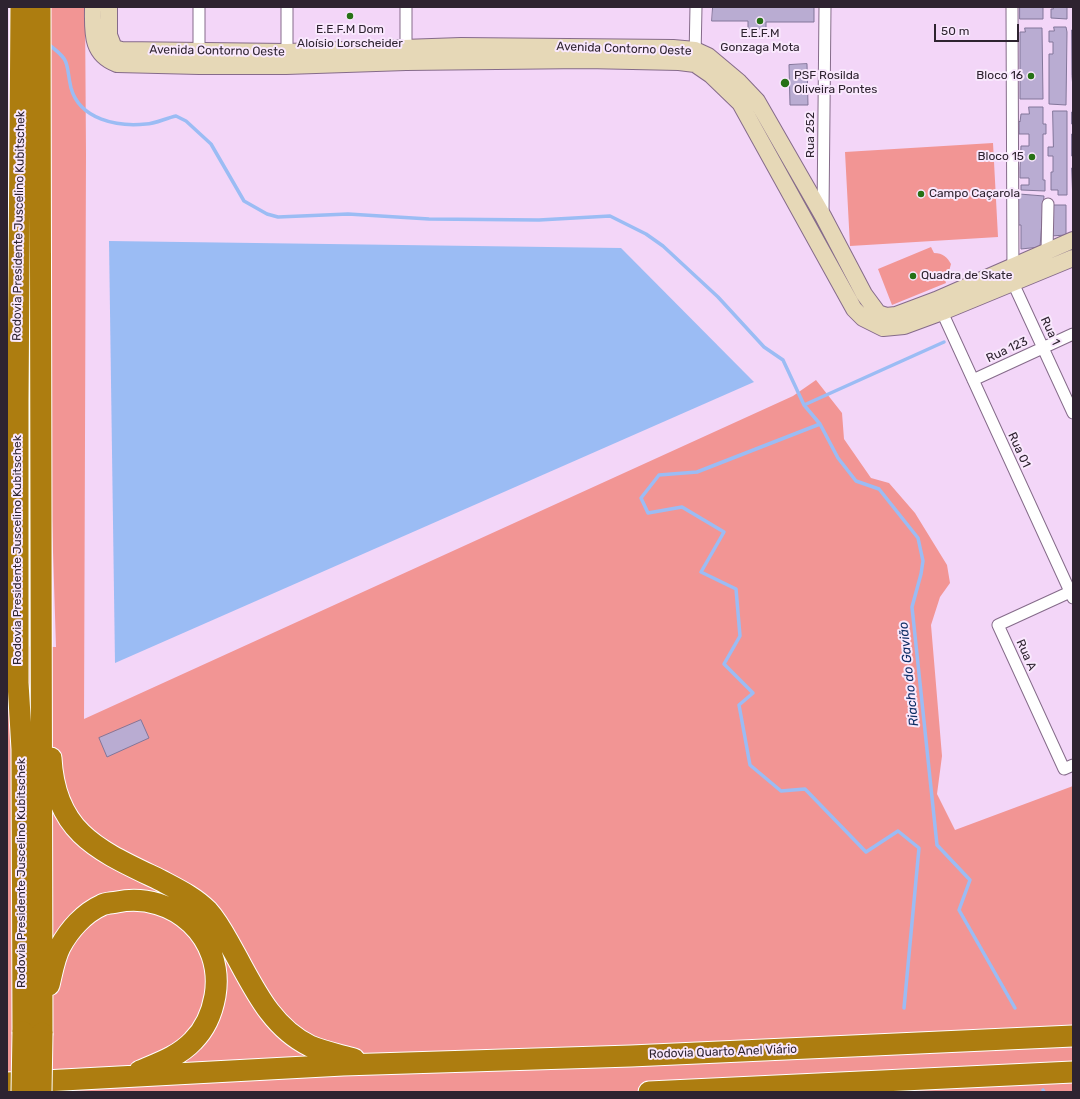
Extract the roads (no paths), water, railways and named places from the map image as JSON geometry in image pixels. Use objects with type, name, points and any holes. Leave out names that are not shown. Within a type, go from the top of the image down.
[{"type":"highway","name":"Rodovia Presidente Juscelino Kubitschek","points":[[21,7],[18,401],[18,683],[32,1027],[41,1092]]},
{"type":"highway","name":"Rodovia Presidente Juscelino Kubitschek","points":[[22,1092],[32,1027],[41,705],[40,7]]},
{"type":"highway","points":[[7,780],[18,683]]},
{"type":"highway","points":[[41,705],[47,720],[51,767],[60,804],[68,820],[81,835],[107,854],[181,891],[198,902],[219,924],[268,1012],[281,1026],[311,1047],[374,1064]]},
{"type":"highway","points":[[32,1027],[57,954],[70,932],[82,918],[102,905],[129,900],[159,904],[186,918],[199,930],[208,944],[216,966],[216,989],[213,1007],[204,1028],[181,1052],[125,1077]]},
{"type":"highway","points":[[7,963],[32,1027]]},
{"type":"highway","name":"Rodovia Quarto Anel Viário","points":[[7,1083],[374,1064],[631,1056],[1073,1036]]},
{"type":"highway","points":[[649,1092],[1073,1072]]},
{"type":"street","points":[[93,7],[94,36],[108,51]]},
{"type":"street","points":[[108,51],[109,7]]},
{"type":"street","points":[[199,7],[199,59]]},
{"type":"street","points":[[287,7],[287,52]]},
{"type":"street","points":[[406,7],[406,54]]},
{"type":"street","points":[[695,57],[696,7]]},
{"type":"street","name":"Rua 252","points":[[823,216],[825,7]]},
{"type":"street","points":[[1012,7],[1013,275]]},
{"type":"street","name":"Avenida Contorno Oeste","points":[[406,54],[286,66],[199,59],[121,50],[108,51],[108,60],[118,64],[199,59],[287,52],[406,54],[679,62],[695,57],[717,62],[757,101],[823,216],[872,308],[885,322]]},
{"type":"street","name":"Avenida Contorno Oeste","points":[[695,57],[740,103],[854,308],[863,318],[885,322]]},
{"type":"street","points":[[1047,251],[1048,204]]},
{"type":"street","points":[[885,322],[904,326],[942,312],[1013,275],[1047,251],[1073,240]]},
{"type":"street","points":[[885,322],[896,315],[936,300],[1013,275],[1073,258]]},
{"type":"street","name":"Rua 1","points":[[1013,275],[1043,348],[1073,413]]},
{"type":"street","name":"Rua 01","points":[[942,312],[1072,595]]},
{"type":"street","name":"Rua 123","points":[[973,380],[1073,334]]},
{"type":"street","name":"Rua A","points":[[1068,767],[998,625],[1072,595]]},
{"type":"water","points":[[109,241],[621,248],[754,382],[115,663]]},
{"type":"waterway","name":"Riacho do Gavião","points":[[48,44],[64,59],[71,88],[76,99],[83,108],[101,119],[124,124],[149,124],[176,116],[186,121],[211,144],[244,201],[267,214],[278,217],[348,214],[429,219],[539,220],[610,216],[646,234],[663,246],[718,297],[764,347],[783,360],[804,405],[820,424],[838,458],[856,481],[879,489],[918,538],[923,561],[912,607],[937,845],[970,880],[959,910],[1015,1008]]},
{"type":"waterway","points":[[804,405],[944,342]]},
{"type":"waterway","points":[[820,424],[697,472],[659,475],[641,498],[648,513],[682,507],[724,532],[701,572],[736,589],[740,636],[724,664],[753,693],[739,705],[750,765],[781,791],[805,789],[866,852],[898,831],[919,848],[904,1008]]},
{"type":"place","name":"E.E.F.M Dom Aloísio Lorscheider","points":[[350,16]]},
{"type":"place","name":"E.E.F.M Gonzaga Mota","points":[[760,21]]},
{"type":"place","name":"Bloco 16","points":[[1031,76]]},
{"type":"place","name":"PSF Rosilda Oliveira Pontes","points":[[785,83]]},
{"type":"place","name":"Bloco 15","points":[[1032,157]]},
{"type":"place","name":"Campo Caçarola","points":[[921,194]]},
{"type":"place","name":"Quadra de Skate","points":[[913,276]]}]
